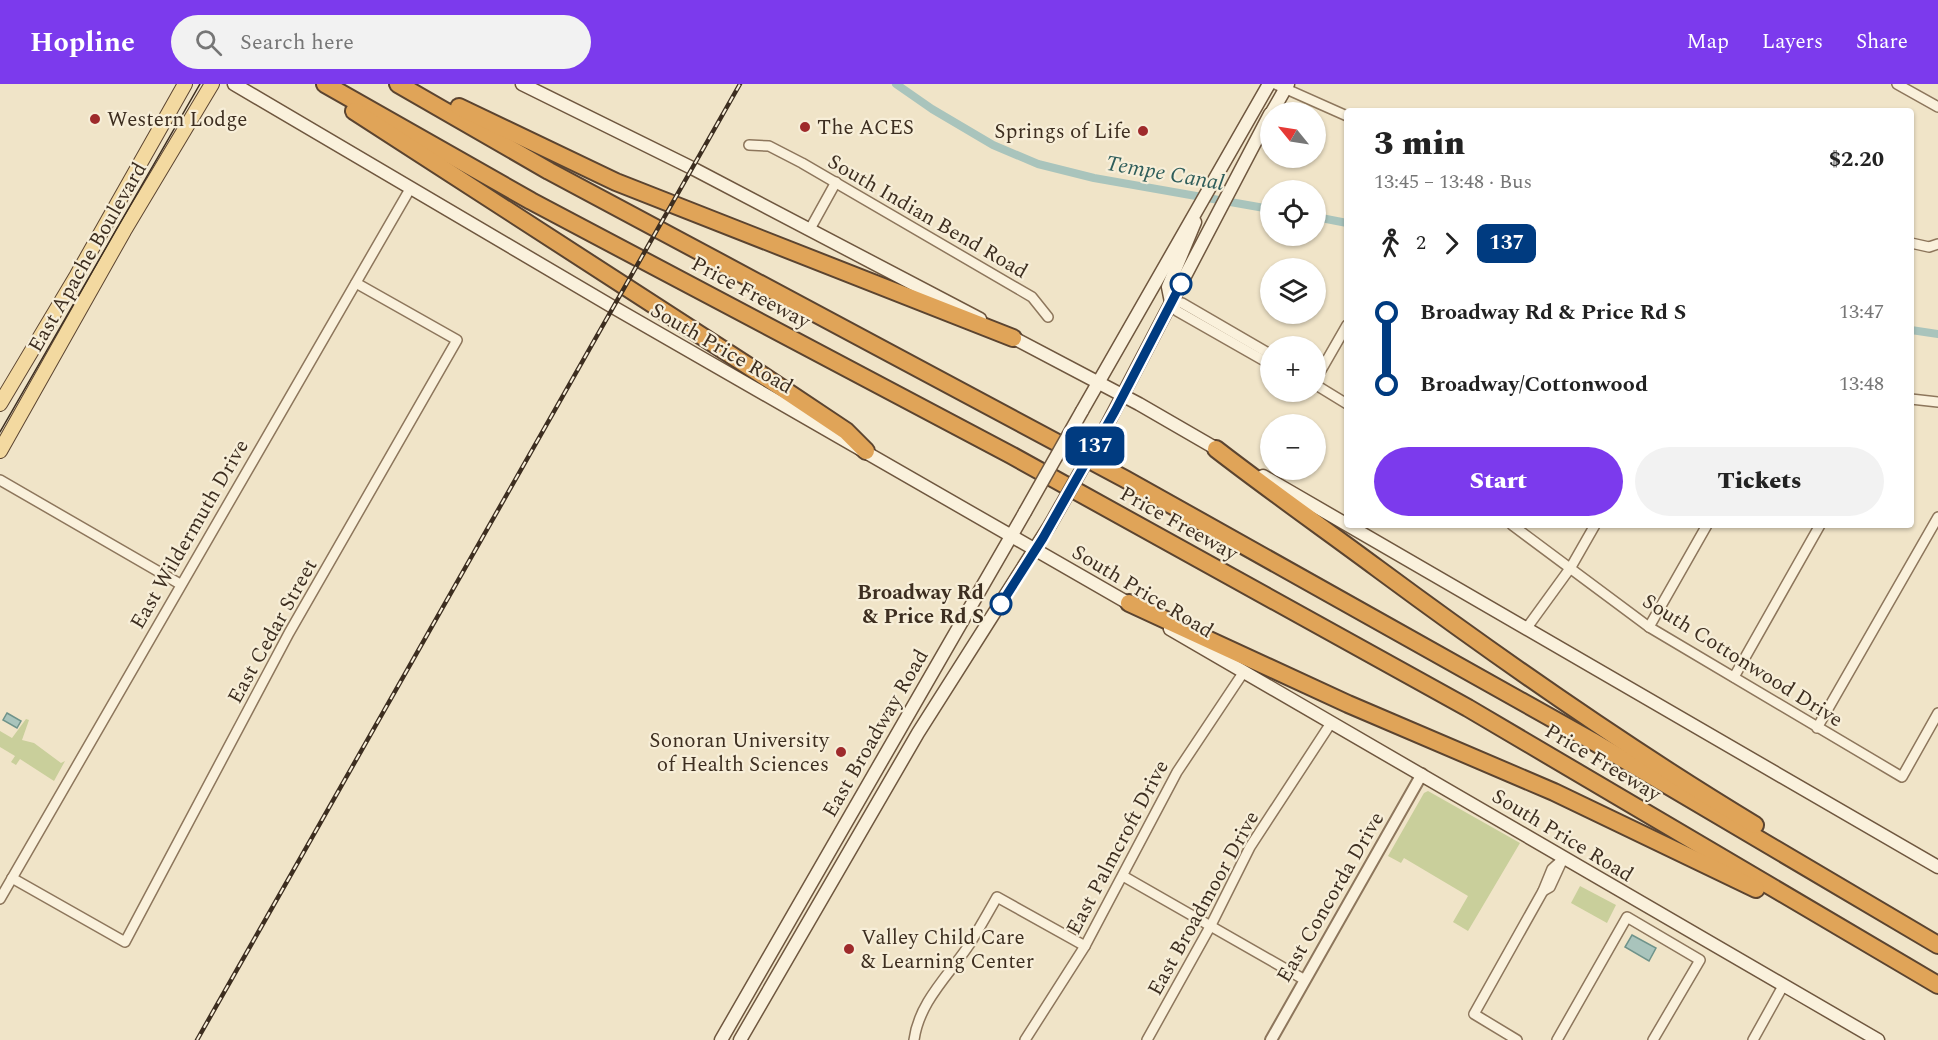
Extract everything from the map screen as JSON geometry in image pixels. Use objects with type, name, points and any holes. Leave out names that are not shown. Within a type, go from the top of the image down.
[{"type":"highway","points":[[316,84],[382,131],[513,212],[846,431],[866,451]]},
{"type":"highway","name":"Price Freeway","points":[[325,84],[531,201],[1011,455],[1468,708],[1938,985]]},
{"type":"highway","name":"Price Freeway","points":[[398,84],[549,171],[1146,491],[1594,742],[1938,945]]},
{"type":"highway","points":[[420,84],[507,131],[616,182],[1013,338]]},
{"type":"highway","points":[[1216,449],[1531,680],[1662,769],[1786,843],[1853,896]]},
{"type":"highway","points":[[1130,603],[1348,704],[1554,792],[1719,872],[1834,924]]},
{"type":"main road","name":"East Apache Boulevard","points":[[0,404],[83,265],[185,84]]},
{"type":"main road","name":"East Apache Boulevard","points":[[0,451],[124,231],[212,84]]},
{"type":"main road","name":"South Price Road","points":[[234,84],[852,446],[866,451],[1035,551],[1130,603],[1243,673],[1422,774],[1563,859],[1871,1038]]},
{"type":"main road","points":[[522,84],[810,229],[1124,396],[1344,523]]},
{"type":"main road","name":"East Broadway Road","points":[[721,1040],[1269,84]]},
{"type":"main road","name":"East Broadway Road","points":[[1275,102],[1282,86]]},
{"type":"main road","name":"East Broadway Road","points":[[740,1040],[918,733],[1035,551],[1124,396],[1260,133]]},
{"type":"main road","points":[[1171,302],[1168,287],[1188,242],[1197,216],[1196,209]]},
{"type":"main road","points":[[1352,528],[1938,867]]},
{"type":"main road","points":[[903,724],[918,733]]},
{"type":"main road","points":[[846,823],[861,832]]},
{"type":"street","points":[[1897,84],[1938,106]]},
{"type":"street","points":[[1282,86],[1344,115]]},
{"type":"street","name":"South Indian Bend Road","points":[[749,145],[769,146],[836,182],[1032,297],[1048,317]]},
{"type":"street","points":[[810,229],[836,182]]},
{"type":"street","name":"East Wildermuth Drive","points":[[0,898],[410,189]]},
{"type":"street","points":[[1914,244],[1929,247],[1937,245]]},
{"type":"street","name":"East Cedar Street","points":[[12,878],[125,942],[289,633],[457,340],[356,283]]},
{"type":"street","points":[[1171,302],[1182,303],[1260,348]]},
{"type":"street","points":[[1171,302],[1178,311],[1260,358]]},
{"type":"street","points":[[1326,362],[1344,330]]},
{"type":"street","points":[[1222,337],[1238,336]]},
{"type":"street","points":[[1326,391],[1344,402]]},
{"type":"street","points":[[1914,399],[1938,402]]},
{"type":"street","points":[[0,480],[180,584]]},
{"type":"street","points":[[1818,728],[1938,517]]},
{"type":"street","name":"South Cottonwood Drive","points":[[1516,528],[1648,627],[1902,777],[1938,713]]},
{"type":"street","points":[[1526,629],[1571,567],[1593,528]]},
{"type":"street","points":[[1648,627],[1705,528]]},
{"type":"street","points":[[1734,677],[1818,528]]},
{"type":"street","name":"East Palmcroft Drive","points":[[1025,1040],[1085,946],[1177,772],[1243,673]]},
{"type":"street","name":"East Broadmoor Drive","points":[[1147,1040],[1211,925],[1250,847],[1331,723]]},
{"type":"street","name":"East Concorda Drive","points":[[1271,1040],[1422,774]]},
{"type":"street","points":[[1517,1040],[1474,1014],[1543,891],[1551,869],[1563,859]]},
{"type":"street","points":[[1123,876],[1305,980]]},
{"type":"street","points":[[914,1040],[916,1025],[934,991],[968,945],[997,897],[1085,946]]},
{"type":"street","points":[[1557,1040],[1628,917],[1700,960],[1653,1040]]},
{"type":"street","points":[[1753,1040],[1783,986]]},
{"type":"green space","points":[[26,719],[29,720],[22,740],[34,743],[61,763],[65,761],[54,781],[20,759],[16,765],[11,762],[15,756],[0,747],[0,731],[12,738]]},
{"type":"green space","points":[[1428,791],[1520,843],[1468,931],[1453,922],[1468,896],[1404,858],[1401,863],[1388,856],[1424,793]]},
{"type":"green space","points":[[1580,886],[1616,905],[1607,923],[1571,903]]},
{"type":"water","points":[[7,713],[21,721],[17,728],[3,720]]},
{"type":"water","points":[[1632,935],[1656,948],[1649,961],[1625,947]]},
{"type":"waterway","name":"Tempe Canal","points":[[896,84],[932,109],[993,145],[1038,164],[1094,178],[1260,207]]},
{"type":"waterway","name":"Tempe Canal","points":[[1326,219],[1344,222]]},
{"type":"waterway","name":"Tempe Canal","points":[[1914,330],[1938,334]]},
{"type":"tram line","points":[[0,432],[200,84]]},
{"type":"railway","points":[[197,1040],[740,84]]},
{"type":"bus line","name":"137","points":[[1001,604],[1043,538],[1124,396],[1181,284]]},
{"type":"place","name":"Western Lodge","points":[[95,119]]},
{"type":"place","name":"The ACES","points":[[805,127]]},
{"type":"place","name":"Springs of Life","points":[[1143,131]]},
{"type":"place","name":"Broadway Rd & Price Rd S","points":[[1001,604]]},
{"type":"place","name":"Sonoran University of Health Sciences","points":[[841,752]]},
{"type":"place","name":"Valley Child Care & Learning Center","points":[[849,949]]}]
